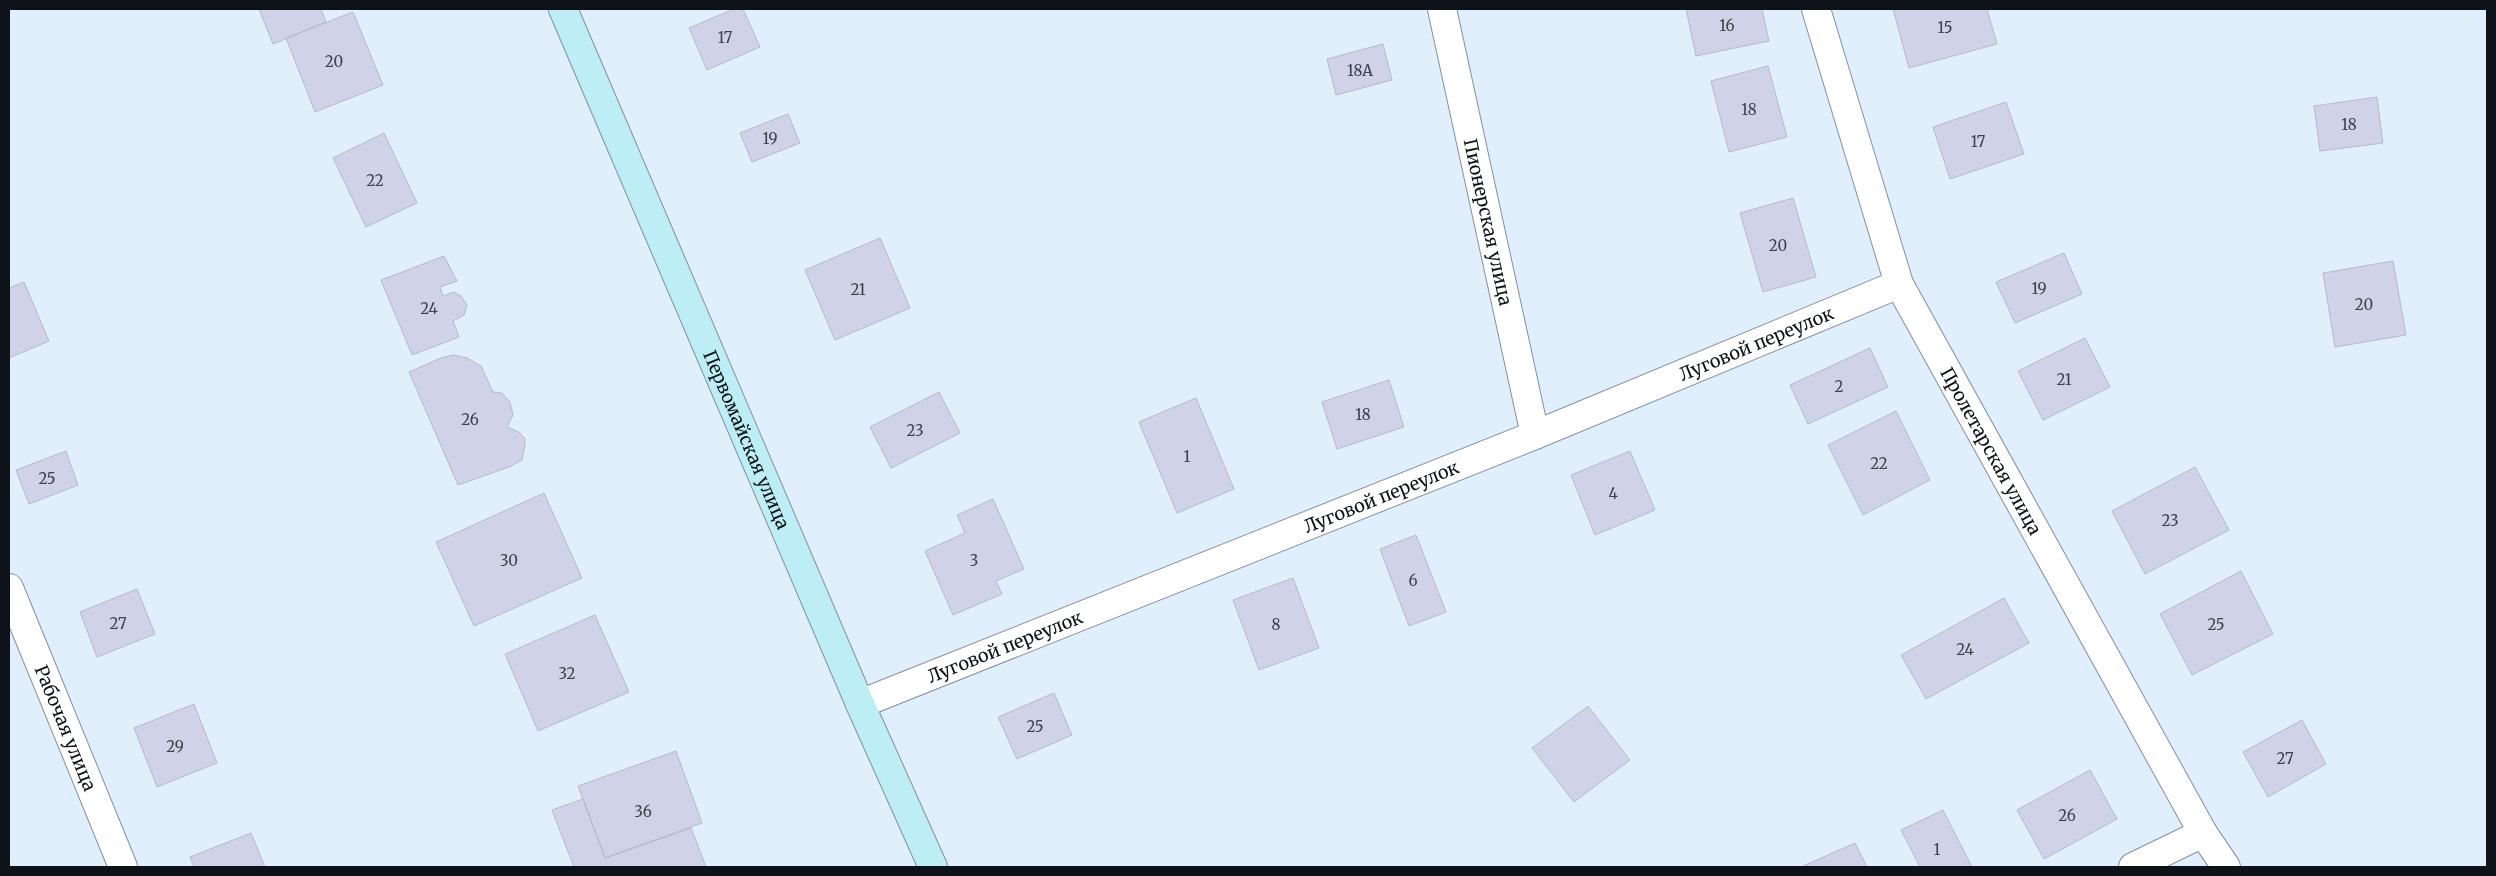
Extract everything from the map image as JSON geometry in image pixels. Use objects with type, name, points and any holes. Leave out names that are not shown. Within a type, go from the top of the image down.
[{"type":"main road","name":"Первомайская улица","points":[[564,9],[860,704],[933,867]]},
{"type":"street","name":"Пионерская улица","points":[[1442,9],[1535,435]]},
{"type":"street","name":"Пролетарская улица","points":[[1816,9],[1899,284],[2203,833],[2226,867]]},
{"type":"street","name":"Луговой переулок","points":[[860,704],[1535,435],[1899,284]]},
{"type":"street","name":"Рабочая улица","points":[[9,588],[123,867]]},
{"type":"street","points":[[2133,867],[2203,833]]},
{"type":"building","points":[[259,9],[321,9],[326,22],[273,44]]},
{"type":"building","points":[[734,9],[743,9],[760,47],[707,70],[689,28]]},
{"type":"building","points":[[1686,9],[1762,9],[1769,41],[1696,56]]},
{"type":"building","points":[[1893,9],[1987,9],[1997,44],[1909,68]]},
{"type":"building","points":[[353,12],[383,85],[315,112],[286,38]]},
{"type":"building","points":[[1383,44],[1392,80],[1336,95],[1327,59]]},
{"type":"building","points":[[1768,66],[1787,137],[1729,152],[1711,81]]},
{"type":"building","points":[[2377,97],[2383,143],[2320,151],[2314,106]]},
{"type":"building","points":[[2006,102],[2024,154],[1950,179],[1933,127]]},
{"type":"building","points":[[788,114],[800,143],[752,162],[740,133]]},
{"type":"building","points":[[384,133],[417,203],[366,227],[333,158]]},
{"type":"building","points":[[1793,198],[1816,277],[1763,292],[1740,213]]},
{"type":"building","points":[[880,238],[910,308],[835,340],[805,270]]},
{"type":"building","points":[[2064,253],[2082,294],[2015,323],[1996,282]]},
{"type":"building","points":[[444,256],[457,281],[440,287],[443,296],[454,292],[461,296],[467,305],[464,315],[453,321],[459,337],[412,355],[381,280]]},
{"type":"building","points":[[2393,261],[2406,335],[2335,347],[2323,273]]},
{"type":"building","points":[[24,282],[49,341],[9,358],[9,288]]},
{"type":"building","points":[[2085,338],[2110,387],[2043,420],[2018,371]]},
{"type":"building","points":[[1870,348],[1888,387],[1808,424],[1790,385]]},
{"type":"building","points":[[454,355],[467,358],[481,366],[493,392],[502,393],[510,402],[513,415],[507,427],[519,432],[525,439],[522,460],[509,467],[458,485],[409,372],[441,358]]},
{"type":"building","points":[[1389,380],[1404,427],[1337,449],[1322,402]]},
{"type":"building","points":[[939,392],[960,433],[891,468],[870,427]]},
{"type":"building","points":[[1196,398],[1234,489],[1177,513],[1139,422]]},
{"type":"building","points":[[1896,411],[1930,480],[1863,515],[1828,445]]},
{"type":"building","points":[[66,451],[78,485],[29,504],[16,470]]},
{"type":"building","points":[[1630,451],[1655,510],[1595,535],[1571,475]]},
{"type":"building","points":[[2195,467],[2229,530],[2145,574],[2112,511]]},
{"type":"building","points":[[544,493],[582,578],[474,626],[436,542]]},
{"type":"building","points":[[993,499],[1024,569],[996,581],[1002,594],[953,615],[925,551],[965,533],[957,515]]},
{"type":"building","points":[[1416,535],[1446,612],[1409,626],[1380,549]]},
{"type":"building","points":[[2241,571],[2273,634],[2192,675],[2160,614]]},
{"type":"building","points":[[1293,578],[1319,648],[1259,670],[1233,600]]},
{"type":"building","points":[[137,589],[155,634],[97,657],[80,612]]},
{"type":"building","points":[[2004,598],[2029,643],[1926,699],[1901,655]]},
{"type":"building","points":[[595,615],[629,692],[538,731],[505,654]]},
{"type":"building","points":[[1054,693],[1072,735],[1017,759],[998,717]]},
{"type":"building","points":[[194,704],[217,763],[157,787],[134,728]]},
{"type":"building","points":[[1588,706],[1630,760],[1574,802],[1532,748]]},
{"type":"building","points":[[2302,720],[2326,764],[2268,797],[2243,752]]},
{"type":"building","points":[[676,751],[702,823],[605,858],[578,786]]},
{"type":"building","points":[[2090,770],[2117,819],[2044,859],[2017,810]]},
{"type":"building","points":[[583,799],[605,858],[691,828],[706,867],[574,867],[552,810]]},
{"type":"building","points":[[1943,810],[1972,867],[1920,867],[1901,830]]},
{"type":"building","points":[[251,833],[265,867],[194,867],[190,857]]},
{"type":"building","points":[[1855,843],[1867,867],[1801,867]]}]
